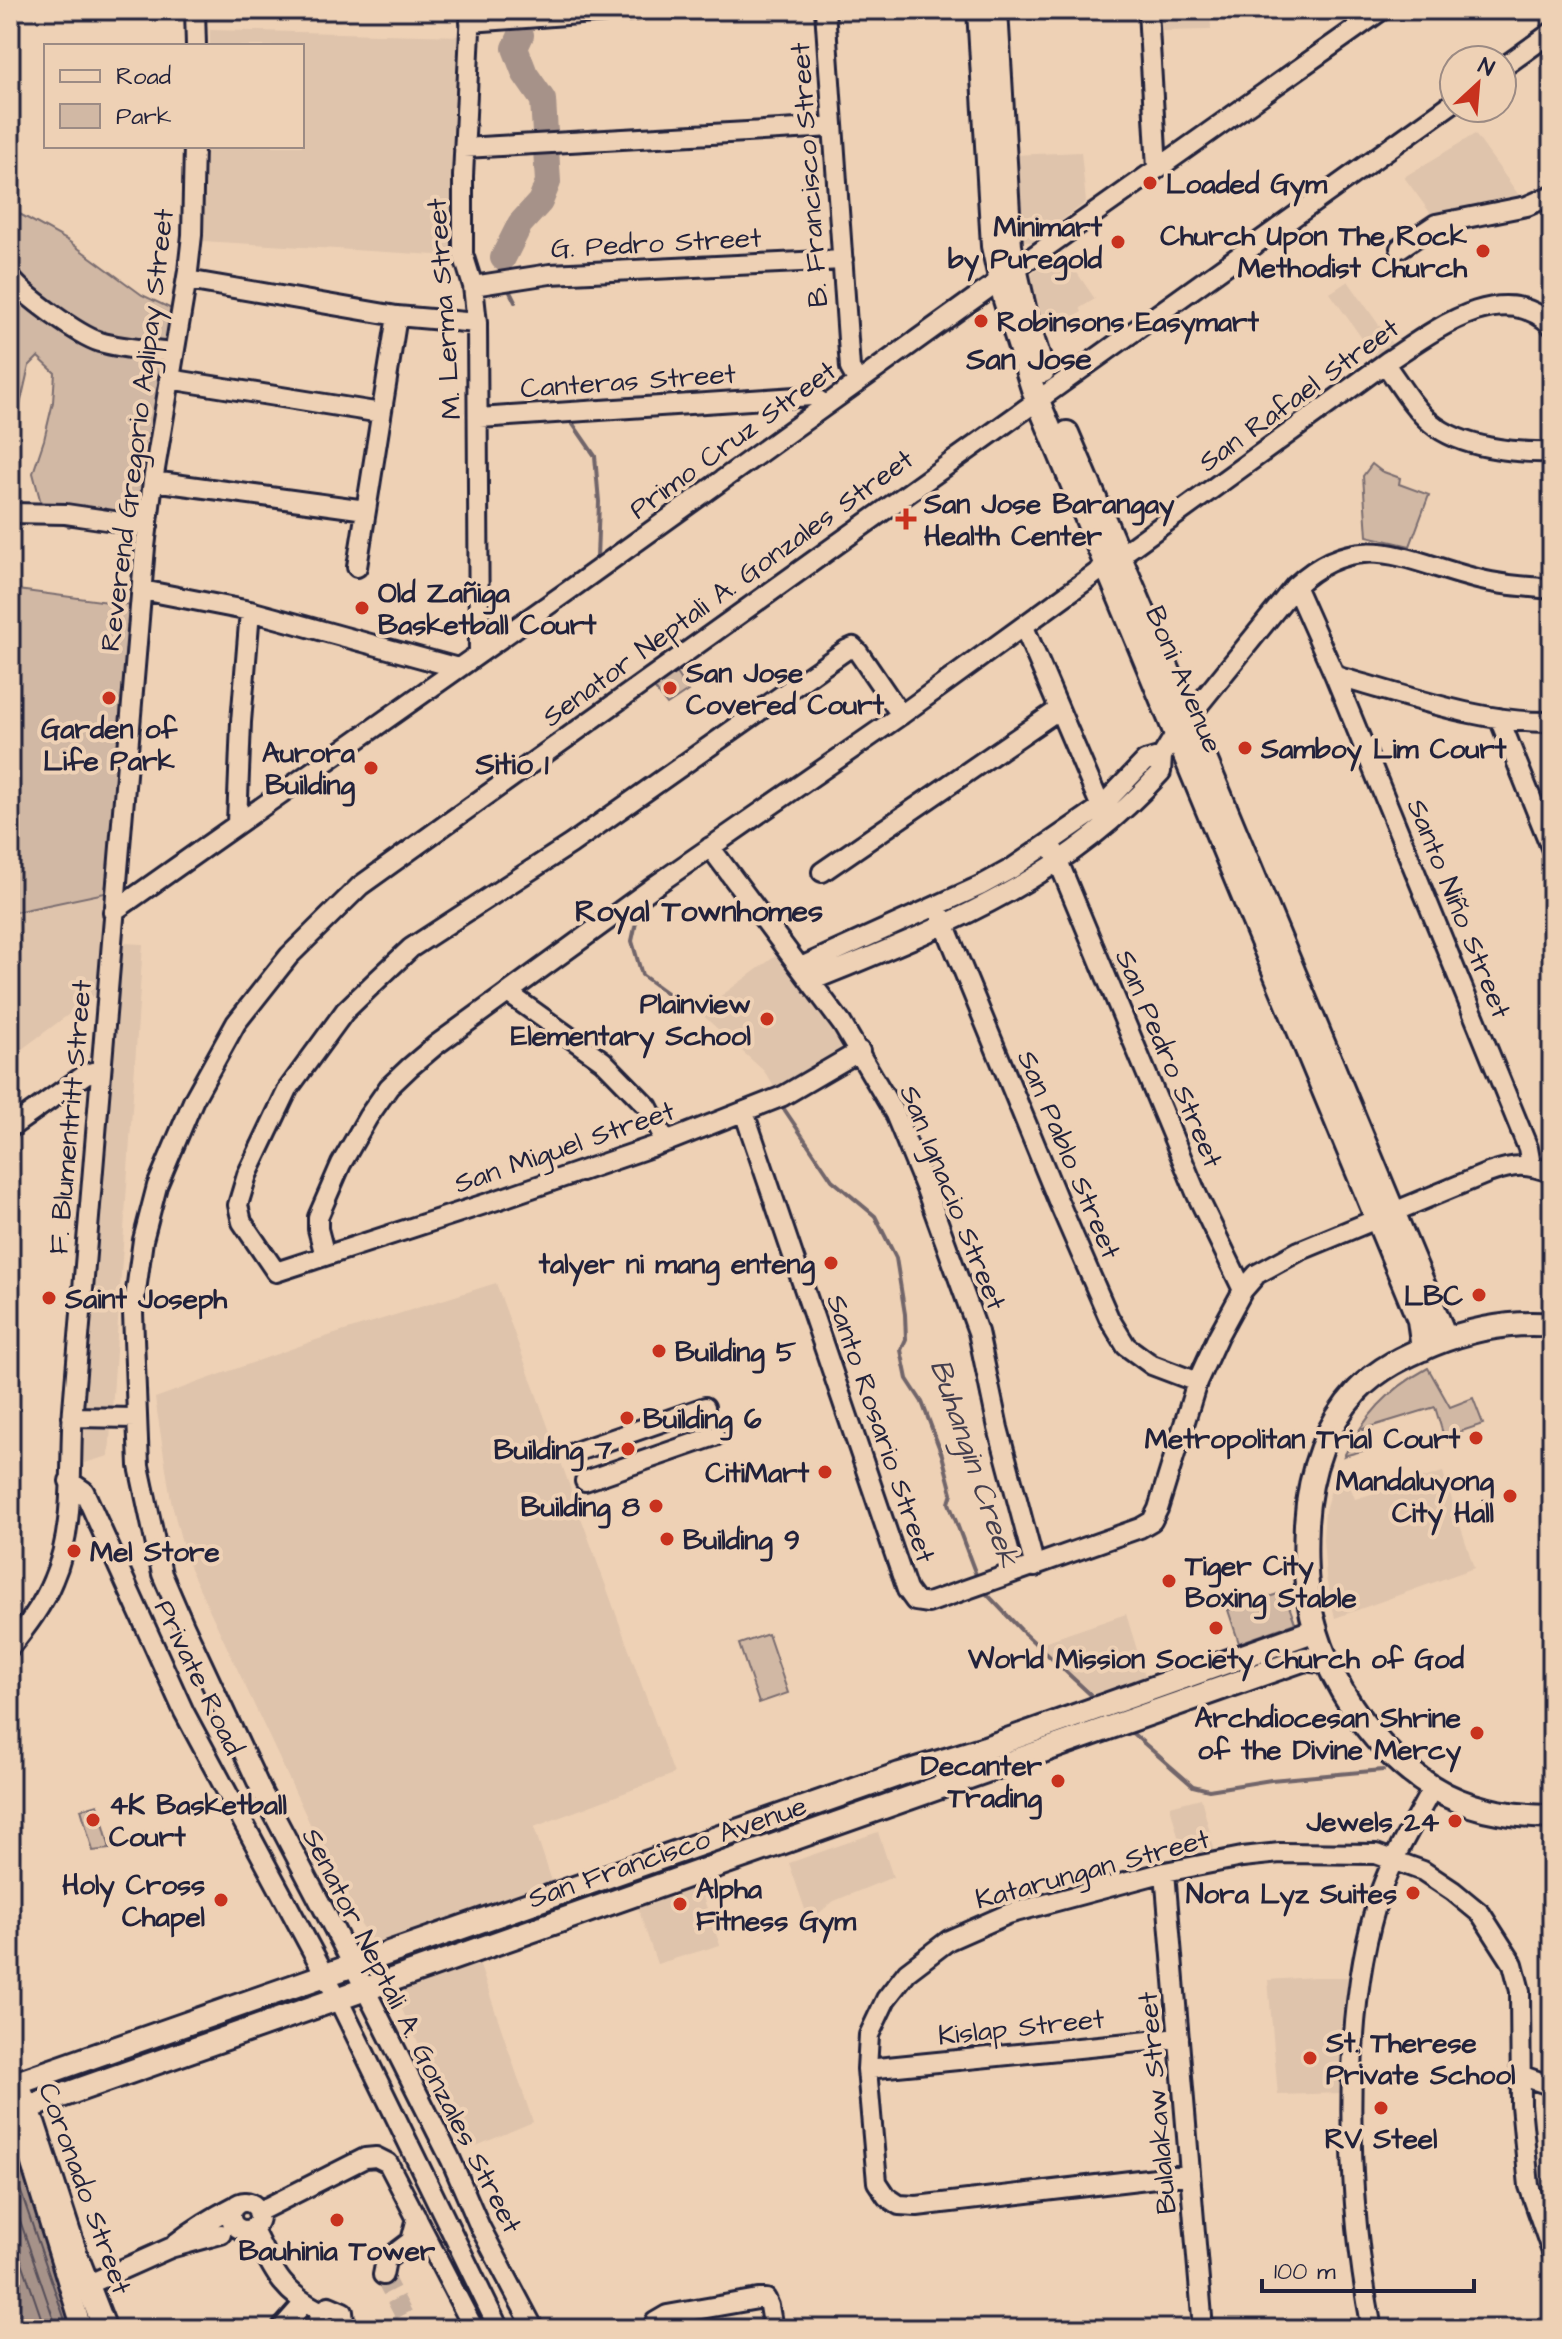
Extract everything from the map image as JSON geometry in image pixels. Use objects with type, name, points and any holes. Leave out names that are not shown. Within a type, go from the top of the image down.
[{"type":"main road","name":"Boni Avenue","points":[[979,10],[993,246],[1008,275],[1032,338],[1043,396],[1386,1215],[1446,1339]]},
{"type":"main road","name":"Boni Avenue","points":[[996,10],[1010,246],[1008,275]]},
{"type":"main road","name":"Boni Avenue","points":[[1386,1215],[1419,1320],[1423,1349]]},
{"type":"main road","points":[[1552,1325],[1494,1326],[1466,1331],[1399,1358],[1377,1372],[1349,1401],[1324,1440],[1307,1505],[1305,1548],[1307,1587],[1316,1630],[1328,1662],[1364,1723],[1388,1751],[1433,1787],[1481,1809],[1552,1817]]},
{"type":"main road","name":"San Francisco Avenue","points":[[13,2076],[325,1977],[1316,1630]]},
{"type":"main road","name":"San Francisco Avenue","points":[[27,2108],[1305,1659],[1328,1662]]},
{"type":"main road","name":"Coronado Street","points":[[13,2076],[105,2329]]},
{"type":"street","points":[[195,10],[196,44]]},
{"type":"street","points":[[470,16],[511,19],[634,10]]},
{"type":"street","name":"B. Francisco Street","points":[[825,10],[850,368],[858,382]]},
{"type":"street","points":[[1148,10],[1157,169]]},
{"type":"street","name":"Primo Cruz Street","points":[[113,912],[1382,10]]},
{"type":"street","name":"M. Lerma Street","points":[[470,16],[463,254],[473,286],[477,323],[479,653]]},
{"type":"street","points":[[1518,58],[1551,37]]},
{"type":"street","name":"Senator Neptali A. Gonzales Street","points":[[534,2329],[480,2227],[451,2160],[353,1965],[262,1792],[162,1574],[139,1466],[133,1313],[143,1240],[157,1186],[213,1060],[236,1023],[289,956],[332,912],[393,860],[1438,113]]},
{"type":"street","points":[[464,148],[833,127]]},
{"type":"street","name":"Reverend Gregorio Aglipay Street","points":[[113,912],[153,481],[192,235],[194,148]]},
{"type":"street","points":[[1400,248],[1436,224],[1527,206],[1552,195]]},
{"type":"street","name":"G. Pedro Street","points":[[473,286],[550,274],[843,260]]},
{"type":"street","points":[[10,277],[25,293],[78,331],[99,341],[174,353]]},
{"type":"street","points":[[187,280],[397,316],[477,323]]},
{"type":"street","name":"San Rafael Street","points":[[325,1256],[318,1217],[341,1164],[389,1087],[436,1045],[1440,327],[1481,308],[1505,306],[1524,310],[1552,326]]},
{"type":"street","points":[[357,567],[397,316]]},
{"type":"street","points":[[1385,364],[1426,418],[1438,428],[1472,443],[1505,451],[1552,452]]},
{"type":"street","points":[[169,379],[381,413]]},
{"type":"street","name":"Canteras Street","points":[[479,418],[812,396],[826,405]]},
{"type":"street","points":[[153,481],[366,510]]},
{"type":"street","points":[[10,513],[66,514],[148,526]]},
{"type":"street","points":[[806,974],[944,926],[1020,888],[1058,863],[1134,803],[1161,772],[1162,756],[1182,726],[1295,586],[1311,571],[1335,557],[1367,551],[1400,556],[1491,582],[1552,589]]},
{"type":"street","name":"Santo Niño Street","points":[[1295,586],[1335,676],[1528,1148],[1531,1165]]},
{"type":"street","points":[[142,590],[250,611],[458,668]]},
{"type":"street","points":[[237,823],[250,611]]},
{"type":"street","points":[[1024,627],[1101,807]]},
{"type":"street","name":"San Miguel Street","points":[[860,1051],[776,1099],[666,1142],[276,1272],[239,1213],[238,1205],[247,1175],[288,1089],[345,1011],[411,948],[571,844],[846,650],[853,647],[858,652],[901,715]]},
{"type":"street","points":[[1335,676],[1451,708],[1499,718],[1552,722]]},
{"type":"street","points":[[822,872],[1058,710]]},
{"type":"street","points":[[1499,718],[1552,850]]},
{"type":"street","points":[[806,974],[980,886],[1051,844],[1101,807],[1145,761],[1162,756]]},
{"type":"street","name":"San Pedro Street","points":[[1051,844],[1197,1195],[1243,1290]]},
{"type":"street","name":"San Ignacio Street","points":[[710,847],[860,1051],[904,1135],[973,1318],[1035,1567]]},
{"type":"street","name":"San Pablo Street","points":[[937,906],[1109,1318],[1126,1346],[1134,1353],[1152,1365],[1197,1382]]},
{"type":"street","name":"F. Blumentritt Street","points":[[10,1647],[37,1611],[57,1571],[68,1513],[72,1417],[113,912]]},
{"type":"street","points":[[508,993],[603,1061],[648,1107],[666,1142]]},
{"type":"street","points":[[10,1128],[86,1074],[100,1070]]},
{"type":"street","name":"Santo Rosario Street","points":[[744,1112],[907,1590],[915,1601],[928,1603],[1035,1567],[1152,1521],[1197,1382],[1243,1290],[1257,1274],[1275,1263],[1488,1173],[1510,1166],[1531,1165]]},
{"type":"street","points":[[1531,1165],[1552,1173]]},
{"type":"street","points":[[575,1452],[705,1407]]},
{"type":"street","points":[[72,1417],[136,1418]]},
{"type":"street","points":[[585,1481],[715,1436]]},
{"type":"street","name":"Private Road","points":[[69,1481],[84,1491],[184,1712],[338,1999],[499,2329]]},
{"type":"street","points":[[1372,2329],[1363,2276],[1354,2182],[1353,2079],[1359,1993],[1372,1920],[1394,1858],[1433,1787]]},
{"type":"street","name":"Katarungan Street","points":[[1190,2174],[958,2203],[899,2205],[887,2197],[877,2182],[867,2069],[869,2035],[886,1999],[907,1972],[949,1940],[1008,1914],[1165,1872],[1242,1857],[1280,1853],[1350,1853],[1394,1858],[1423,1871],[1481,1914],[1513,1964],[1520,1991],[1520,2075],[1529,2186],[1552,2252]]},
{"type":"street","name":"Bulalakaw Street","points":[[1165,1872],[1203,2329]]},
{"type":"street","name":"Kislap Street","points":[[867,2069],[1179,2038]]},
{"type":"street","points":[[1520,2075],[1552,2086]]},
{"type":"street","points":[[21,2131],[82,2329]]},
{"type":"street","points":[[87,2285],[170,2248],[200,2241],[242,2225],[365,2158],[376,2157],[388,2163],[474,2329]]},
{"type":"street","points":[[170,2248],[194,2229],[235,2206],[231,2216],[242,2225],[290,2293],[315,2314]]},
{"type":"street","points":[[383,2275],[386,2260],[411,2241],[417,2218]]},
{"type":"street","points":[[653,2329],[655,2322],[667,2315],[758,2299],[766,2299],[773,2329]]},
{"type":"street","points":[[281,2329],[329,2306],[339,2308],[344,2317],[340,2329]]},
{"type":"shaded area","points":[[1159,10],[1210,10],[1211,30],[1161,31]]},
{"type":"shaded area","points":[[210,30],[464,36],[452,256],[202,241],[206,148],[304,148],[304,44],[210,44]]},
{"type":"shaded area","points":[[1475,134],[1523,201],[1434,218],[1404,177]]},
{"type":"shaded area","points":[[1081,152],[1086,202],[1032,243],[1023,240],[1013,155]]},
{"type":"shaded area","points":[[1062,251],[1095,299],[1080,308],[1082,312],[1061,325],[1038,330],[1027,278]]},
{"type":"shaded area","points":[[1348,281],[1393,345],[1375,357],[1330,293]]},
{"type":"shaded area","points":[[105,893],[96,994],[10,1058],[10,913]]},
{"type":"shaded area","points":[[122,943],[143,944],[109,1456],[84,1463],[81,1441]]},
{"type":"shaded area","name":"Plainview Elementary School","points":[[781,952],[847,1049],[775,1088],[764,1071],[699,1012]]},
{"type":"shaded area","points":[[496,1283],[674,1774],[534,1827],[553,1884],[375,1949],[343,1894],[187,1562],[171,1501],[155,1398],[316,1340]]},
{"type":"shaded area","points":[[1443,1472],[1474,1568],[1335,1618],[1326,1578],[1323,1539],[1325,1510],[1333,1483],[1350,1486],[1355,1499]]},
{"type":"shaded area","points":[[1126,1614],[1145,1676],[1094,1694],[1038,1644]]},
{"type":"shaded area","points":[[1201,1798],[1215,1852],[1184,1859],[1170,1806]]},
{"type":"shaded area","points":[[878,1832],[893,1877],[834,1901],[809,1921],[789,1863]]},
{"type":"shaded area","points":[[699,1886],[720,1945],[657,1964],[638,1908]]},
{"type":"shaded area","points":[[479,1963],[533,2122],[469,2149],[392,1989]]},
{"type":"shaded area","name":"St. Therese Private School","points":[[1355,1977],[1343,2093],[1278,2095],[1268,1980]]},
{"type":"green space","points":[[10,186],[16,212],[67,240],[142,295],[174,310],[155,407],[150,456],[150,506],[132,514],[96,511],[69,527],[45,518],[33,473],[53,402],[55,373],[38,357],[29,366],[10,449]]},
{"type":"green space","points":[[1372,464],[1400,478],[1399,484],[1429,495],[1410,546],[1367,536],[1363,476]]},
{"type":"green space","points":[[10,589],[132,605],[120,763],[105,893],[10,913]]},
{"type":"green space","name":"San Jose Covered Court","points":[[674,670],[688,691],[667,705],[652,685]]},
{"type":"green space","points":[[1428,1368],[1450,1407],[1473,1398],[1483,1424],[1444,1437],[1435,1407],[1363,1429],[1369,1449],[1344,1456],[1378,1405]]},
{"type":"green space","points":[[1284,1592],[1295,1623],[1239,1643],[1228,1610]]},
{"type":"green space","points":[[768,1634],[788,1693],[759,1703],[739,1644]]},
{"type":"green space","name":"4K Basketball Court","points":[[98,1804],[110,1849],[93,1851],[81,1809]]},
{"type":"water","points":[[10,2134],[76,2329],[10,2329]]},
{"type":"waterway","name":"Buhangin Creek","points":[[503,258],[520,224],[540,202],[548,182],[543,100],[525,74],[515,48],[521,35]]},
{"type":"waterway","points":[[503,258],[504,274]]},
{"type":"waterway","points":[[507,286],[515,302]]},
{"type":"waterway","name":"Buhangin Creek","points":[[568,417],[595,456],[599,502],[597,558]]},
{"type":"waterway","name":"Buhangin Creek","points":[[637,918],[632,941],[642,975],[694,1013]]},
{"type":"waterway","name":"Buhangin Creek","points":[[780,1103],[832,1180],[875,1216],[896,1258],[905,1314],[906,1339],[901,1350],[907,1379],[922,1402],[942,1455],[952,1493],[949,1503],[978,1580]]},
{"type":"waterway","name":"Buhangin Creek","points":[[984,1591],[1090,1694]]},
{"type":"waterway","name":"Buhangin Creek","points":[[1130,1731],[1193,1786],[1209,1790],[1271,1780],[1383,1770]]},
{"type":"tunnel","points":[[383,2275],[411,2329]]},
{"type":"place","name":"Loaded Gym","points":[[1150,183]]},
{"type":"place","name":"Minimart by Puregold","points":[[1118,242]]},
{"type":"place","name":"Church Upon The Rock Methodist Church","points":[[1483,251]]},
{"type":"place","name":"Robinsons Easymart","points":[[981,321]]},
{"type":"place","name":"San Jose Barangay Health Center","points":[[906,519]]},
{"type":"place","name":"Old Zañiga Basketball Court","points":[[362,608]]},
{"type":"place","name":"San Jose Covered Court","points":[[670,688]]},
{"type":"place","name":"Garden of Life Park","points":[[109,698]]},
{"type":"place","name":"Samboy Lim Court","points":[[1245,748]]},
{"type":"place","name":"Aurora Building","points":[[371,768]]},
{"type":"place","name":"Plainview Elementary School","points":[[767,1019]]},
{"type":"place","name":"talyer ni mang enteng","points":[[831,1263]]},
{"type":"place","name":"LBC","points":[[1479,1295]]},
{"type":"place","name":"Saint Joseph","points":[[49,1298]]},
{"type":"place","name":"Building 5","points":[[659,1351]]},
{"type":"place","name":"Building 6","points":[[627,1418]]},
{"type":"place","name":"Metropolitan Trial Court","points":[[1476,1438]]},
{"type":"place","name":"Building 7","points":[[628,1449]]},
{"type":"place","name":"CitiMart","points":[[825,1472]]},
{"type":"place","name":"Mandaluyong City Hall","points":[[1510,1496]]},
{"type":"place","name":"Building 8","points":[[656,1506]]},
{"type":"place","name":"Building 9","points":[[667,1539]]},
{"type":"place","name":"Mel Store","points":[[74,1551]]},
{"type":"place","name":"Tiger City Boxing Stable","points":[[1169,1581]]},
{"type":"place","name":"World Mission Society Church of God","points":[[1216,1628]]},
{"type":"place","name":"Archdiocesan Shrine of the Divine Mercy","points":[[1477,1733]]},
{"type":"place","name":"Decanter Trading","points":[[1058,1781]]},
{"type":"place","name":"4K Basketball Court","points":[[93,1820]]},
{"type":"place","name":"Jewels 24","points":[[1455,1821]]},
{"type":"place","name":"Nora Lyz Suites","points":[[1413,1893]]},
{"type":"place","name":"Holy Cross Chapel","points":[[221,1900]]},
{"type":"place","name":"Alpha Fitness Gym","points":[[680,1904]]},
{"type":"place","name":"St. Therese Private School","points":[[1310,2058]]},
{"type":"place","name":"RV Steel","points":[[1381,2108]]},
{"type":"place","name":"Bauhinia Tower","points":[[337,2220]]},
{"type":"district","name":"San Jose","points":[[1029,359]]},
{"type":"district","name":"Sitio 1","points":[[512,764]]},
{"type":"district","name":"Royal Townhomes","points":[[699,911]]}]
